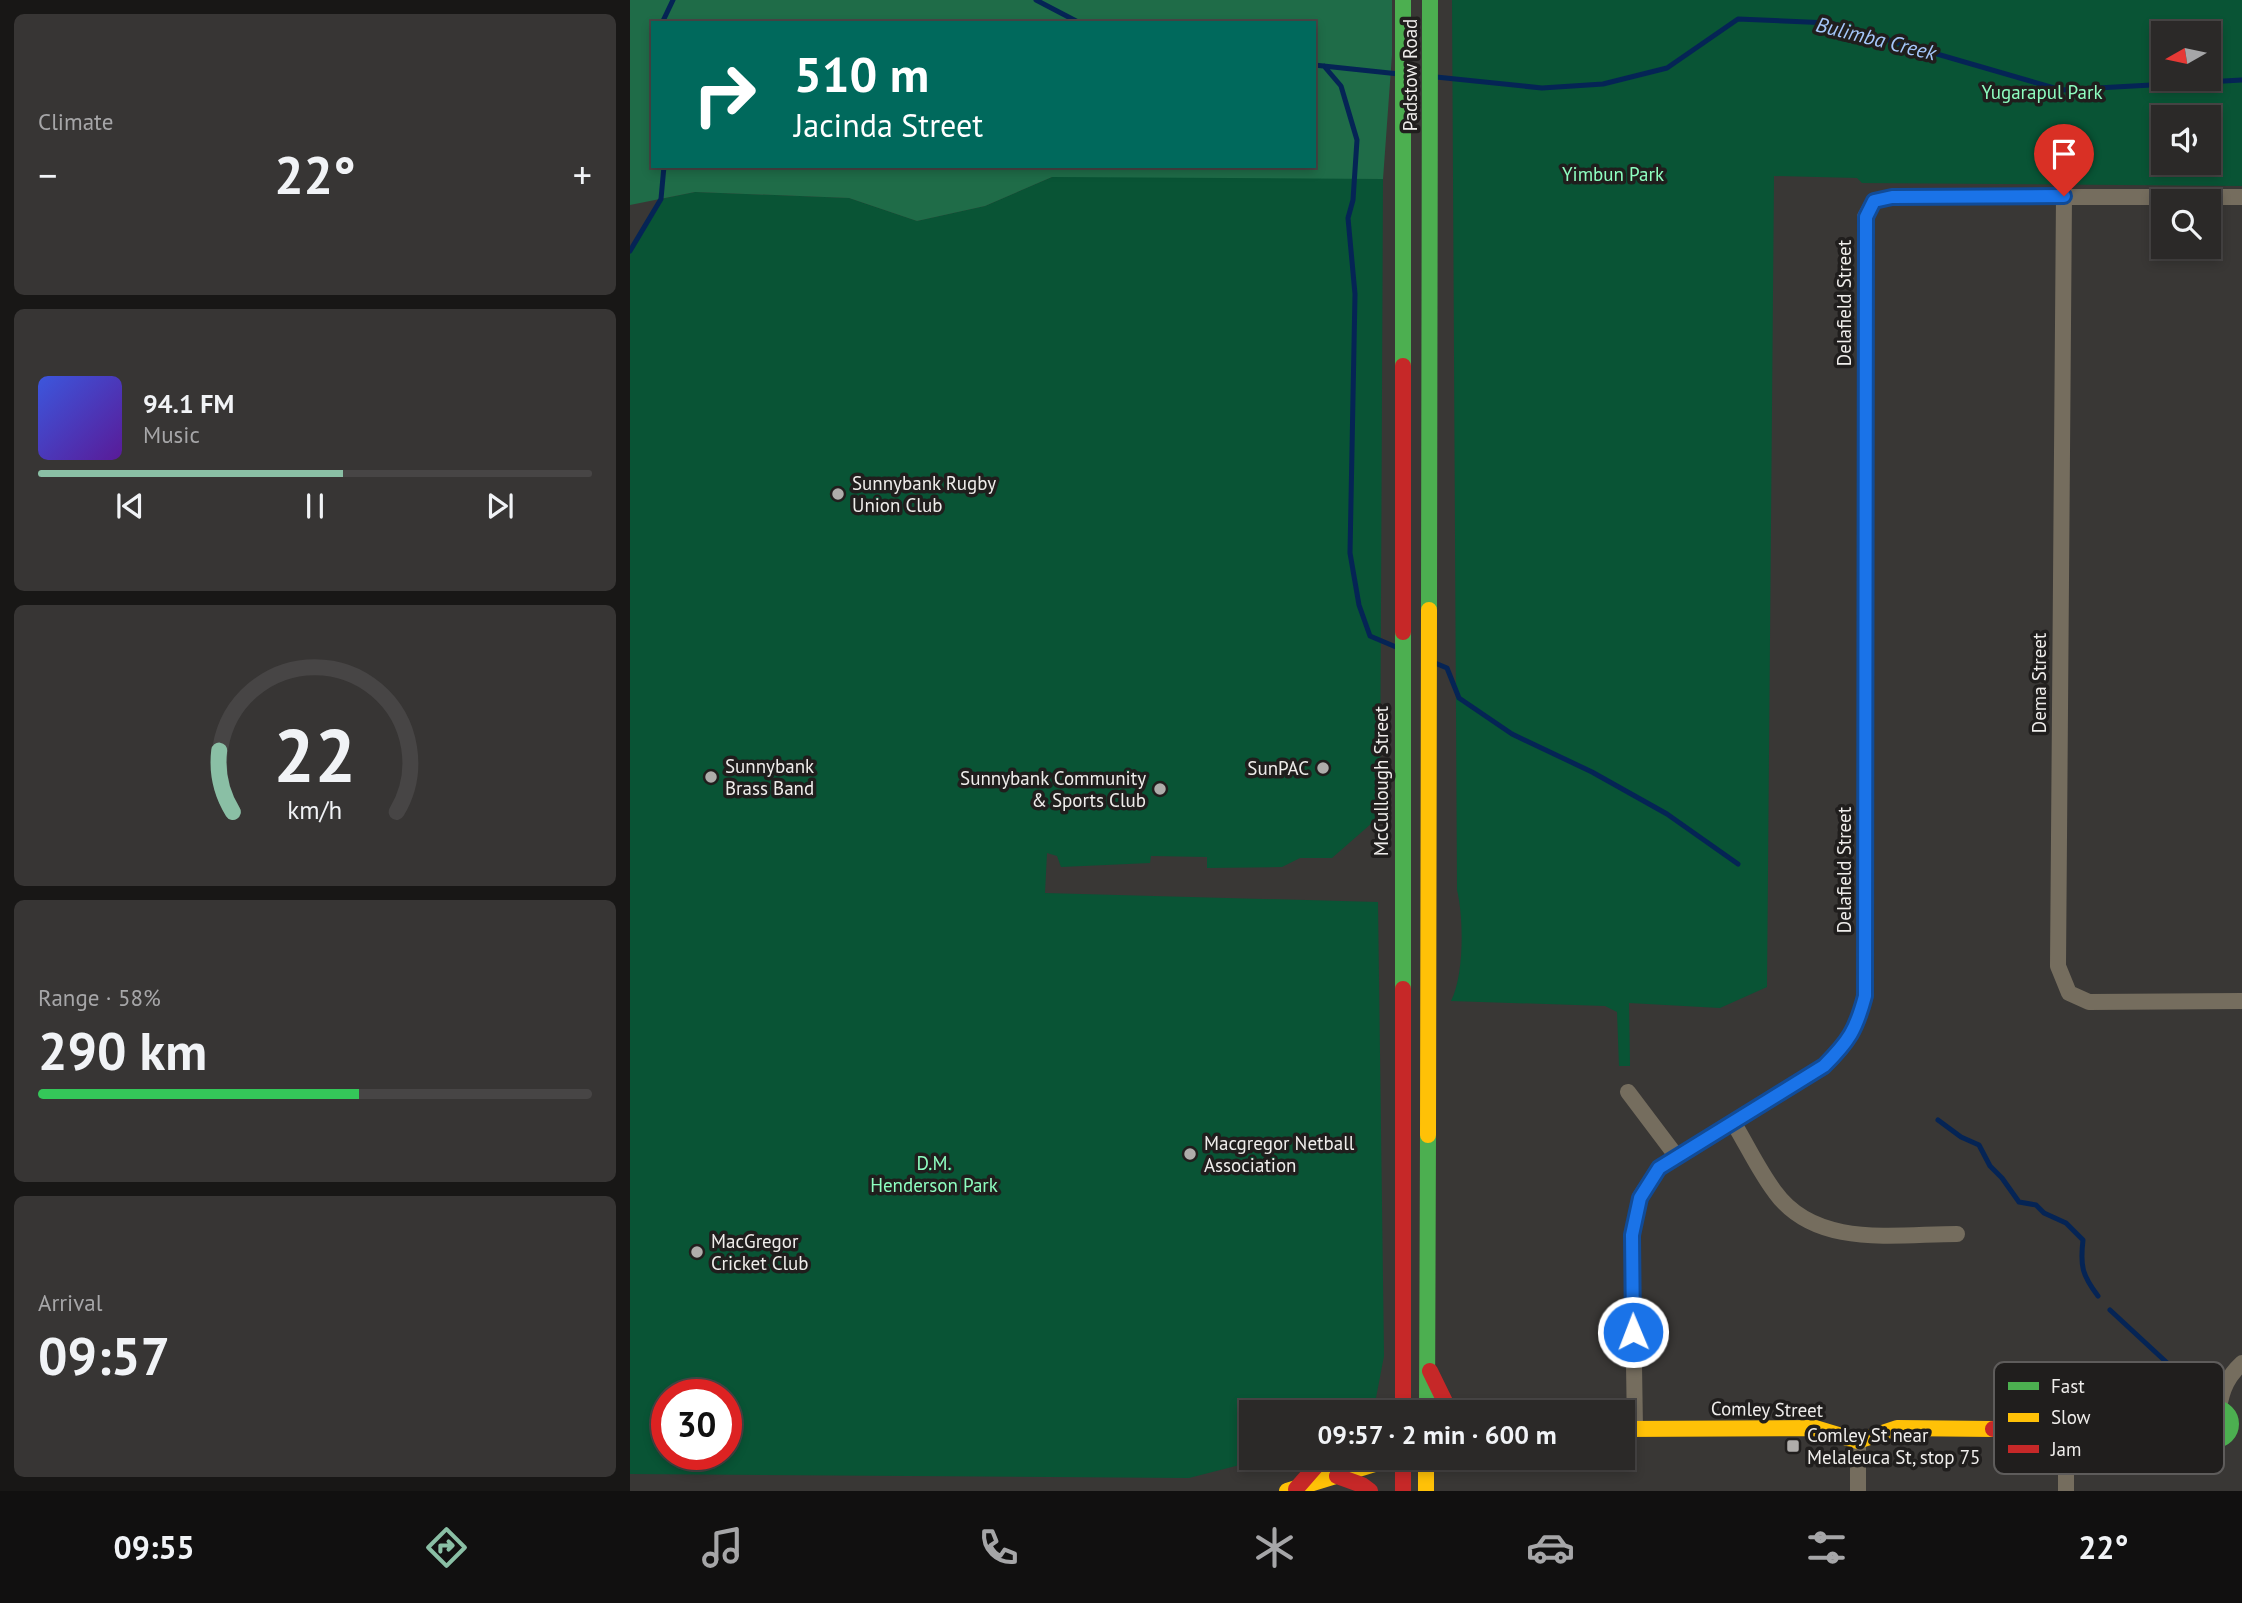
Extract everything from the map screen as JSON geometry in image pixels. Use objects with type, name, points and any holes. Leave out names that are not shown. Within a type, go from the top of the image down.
[{"type":"main road","name":"Padstow Road","points":[[1401,149],[1402,0]]},
{"type":"main road","name":"Padstow Road","points":[[1427,1366],[1430,0]]},
{"type":"main road","name":"McCullough Street","points":[[1401,149],[1403,1400]]},
{"type":"main road","points":[[1427,1366],[1427,1400]]},
{"type":"main road","points":[[1427,1366],[1444,1400]]},
{"type":"main road","points":[[2224,1412],[2230,1417],[2236,1437]]},
{"type":"main road","name":"Comley Street","points":[[1635,1429],[1815,1428],[1858,1441]]},
{"type":"main road","points":[[1858,1441],[1897,1428],[1994,1430]]},
{"type":"main road","points":[[1292,1490],[1311,1470]]},
{"type":"main road","points":[[1292,1490],[1356,1470]]},
{"type":"main road","points":[[1403,1470],[1403,1491]]},
{"type":"main road","points":[[1426,1470],[1426,1491]]},
{"type":"main road","points":[[1337,1476],[1362,1485],[1370,1491]]},
{"type":"street","points":[[2064,196],[2242,197]]},
{"type":"street","name":"Delafield Street","points":[[1629,1400],[1632,1235],[1640,1198],[1659,1168],[1824,1066],[1839,1051],[1857,1025],[1865,996],[1866,217],[1874,201],[1892,197],[2064,196]]},
{"type":"street","name":"Dema Street","points":[[2064,196],[2058,966],[2068,993],[2089,1002],[2242,1001]]},
{"type":"street","points":[[1628,1092],[1677,1157]]},
{"type":"street","points":[[1733,1122],[1776,1194],[1800,1216],[1823,1229],[1850,1234],[1957,1234]]},
{"type":"street","points":[[2224,1386],[2242,1363]]},
{"type":"street","points":[[1858,1441],[1858,1491]]},
{"type":"green space","points":[[630,0],[1392,0],[1392,55],[1383,179],[1052,177],[985,206],[917,221],[849,198],[695,192],[630,205]]},
{"type":"green space","name":"Yimbun Park","points":[[1452,0],[2242,0],[2242,186],[1862,183],[1857,178],[1774,176],[1767,987],[1720,1008],[1629,1003],[1630,1066],[1619,1066],[1617,1012],[1605,1006],[1451,1001],[1462,947],[1457,890]]},
{"type":"green space","name":"D.M. Henderson Park","points":[[1052,177],[1383,179],[1380,816],[1332,858],[1300,858],[1282,867],[1207,868],[1207,857],[1151,856],[1150,863],[1061,867],[1057,856],[1047,853],[1045,893],[1378,902],[1384,1356],[1376,1398],[1239,1400],[1239,1465],[1189,1478],[630,1474],[630,251],[661,199],[695,192],[849,198],[917,221],[985,206]]},
{"type":"waterway","points":[[663,21],[673,0]]},
{"type":"waterway","name":"Bulimba Creek","points":[[1036,0],[1076,21]]},
{"type":"waterway","name":"Bulimba Creek","points":[[1436,77],[1542,88],[1603,84],[1667,68],[1738,19],[1830,23],[2061,90],[2242,80]]},
{"type":"waterway","name":"Bulimba Creek","points":[[1316,65],[1399,74]]},
{"type":"waterway","points":[[1324,66],[1341,86],[1357,140],[1353,200],[1348,218],[1355,294],[1350,553],[1359,605],[1370,636],[1396,647]]},
{"type":"waterway","points":[[630,251],[661,199],[664,168]]},
{"type":"waterway","points":[[1435,663],[1447,668],[1459,698],[1512,734],[1592,772],[1667,814],[1738,864]]},
{"type":"waterway","points":[[1938,1120],[1961,1137],[1979,1145],[1990,1166],[2019,1202],[2036,1205],[2044,1213],[2066,1223],[2083,1240],[2083,1270],[2098,1296]]},
{"type":"waterway","points":[[2110,1310],[2166,1362]]},
{"type":"traffic: fast","points":[[1403,0],[1403,366]]},
{"type":"traffic: fast","points":[[1429,610],[1430,0]]},
{"type":"traffic: fast","points":[[1403,632],[1403,989]]},
{"type":"traffic: fast","points":[[1427,1400],[1428,1135]]},
{"type":"traffic: fast","points":[[2224,1410],[2231,1424]]},
{"type":"traffic: fast","points":[[2224,1438],[2231,1424]]},
{"type":"traffic: slow","points":[[1428,1135],[1429,610]]},
{"type":"traffic: slow","points":[[1635,1429],[1815,1428],[1858,1441],[1897,1428],[1993,1429]]},
{"type":"traffic: slow","points":[[1287,1491],[1355,1470]]},
{"type":"traffic: slow","points":[[1426,1470],[1426,1491]]},
{"type":"traffic: jam","points":[[1403,366],[1403,632]]},
{"type":"traffic: jam","points":[[1403,989],[1403,1400]]},
{"type":"traffic: jam","points":[[1430,1371],[1444,1400]]},
{"type":"traffic: jam","points":[[1296,1489],[1313,1470]]},
{"type":"traffic: jam","points":[[1403,1470],[1403,1491]]},
{"type":"traffic: jam","points":[[1337,1476],[1362,1485],[1370,1491]]},
{"type":"place","name":"Sunnybank Rugby Union Club","points":[[838,494]]},
{"type":"place","name":"SunPAC","points":[[1323,768]]},
{"type":"place","name":"Sunnybank Brass Band","points":[[711,777]]},
{"type":"place","name":"Sunnybank Community & Sports Club","points":[[1160,789]]},
{"type":"place","name":"Macgregor Netball Association","points":[[1190,1154]]},
{"type":"place","name":"MacGregor Cricket Club","points":[[697,1252]]},
{"type":"place","name":"Comley St near Melaleuca St, stop 75","points":[[1793,1446]]},
{"type":"route","points":[[1633,1332],[1632,1235],[1640,1198],[1659,1168],[1824,1066],[1839,1051],[1857,1025],[1865,996],[1866,217],[1874,201],[1892,197],[2064,196]]},
{"type":"park label","name":"Yugarapul Park","points":[[2042,92]]}]
